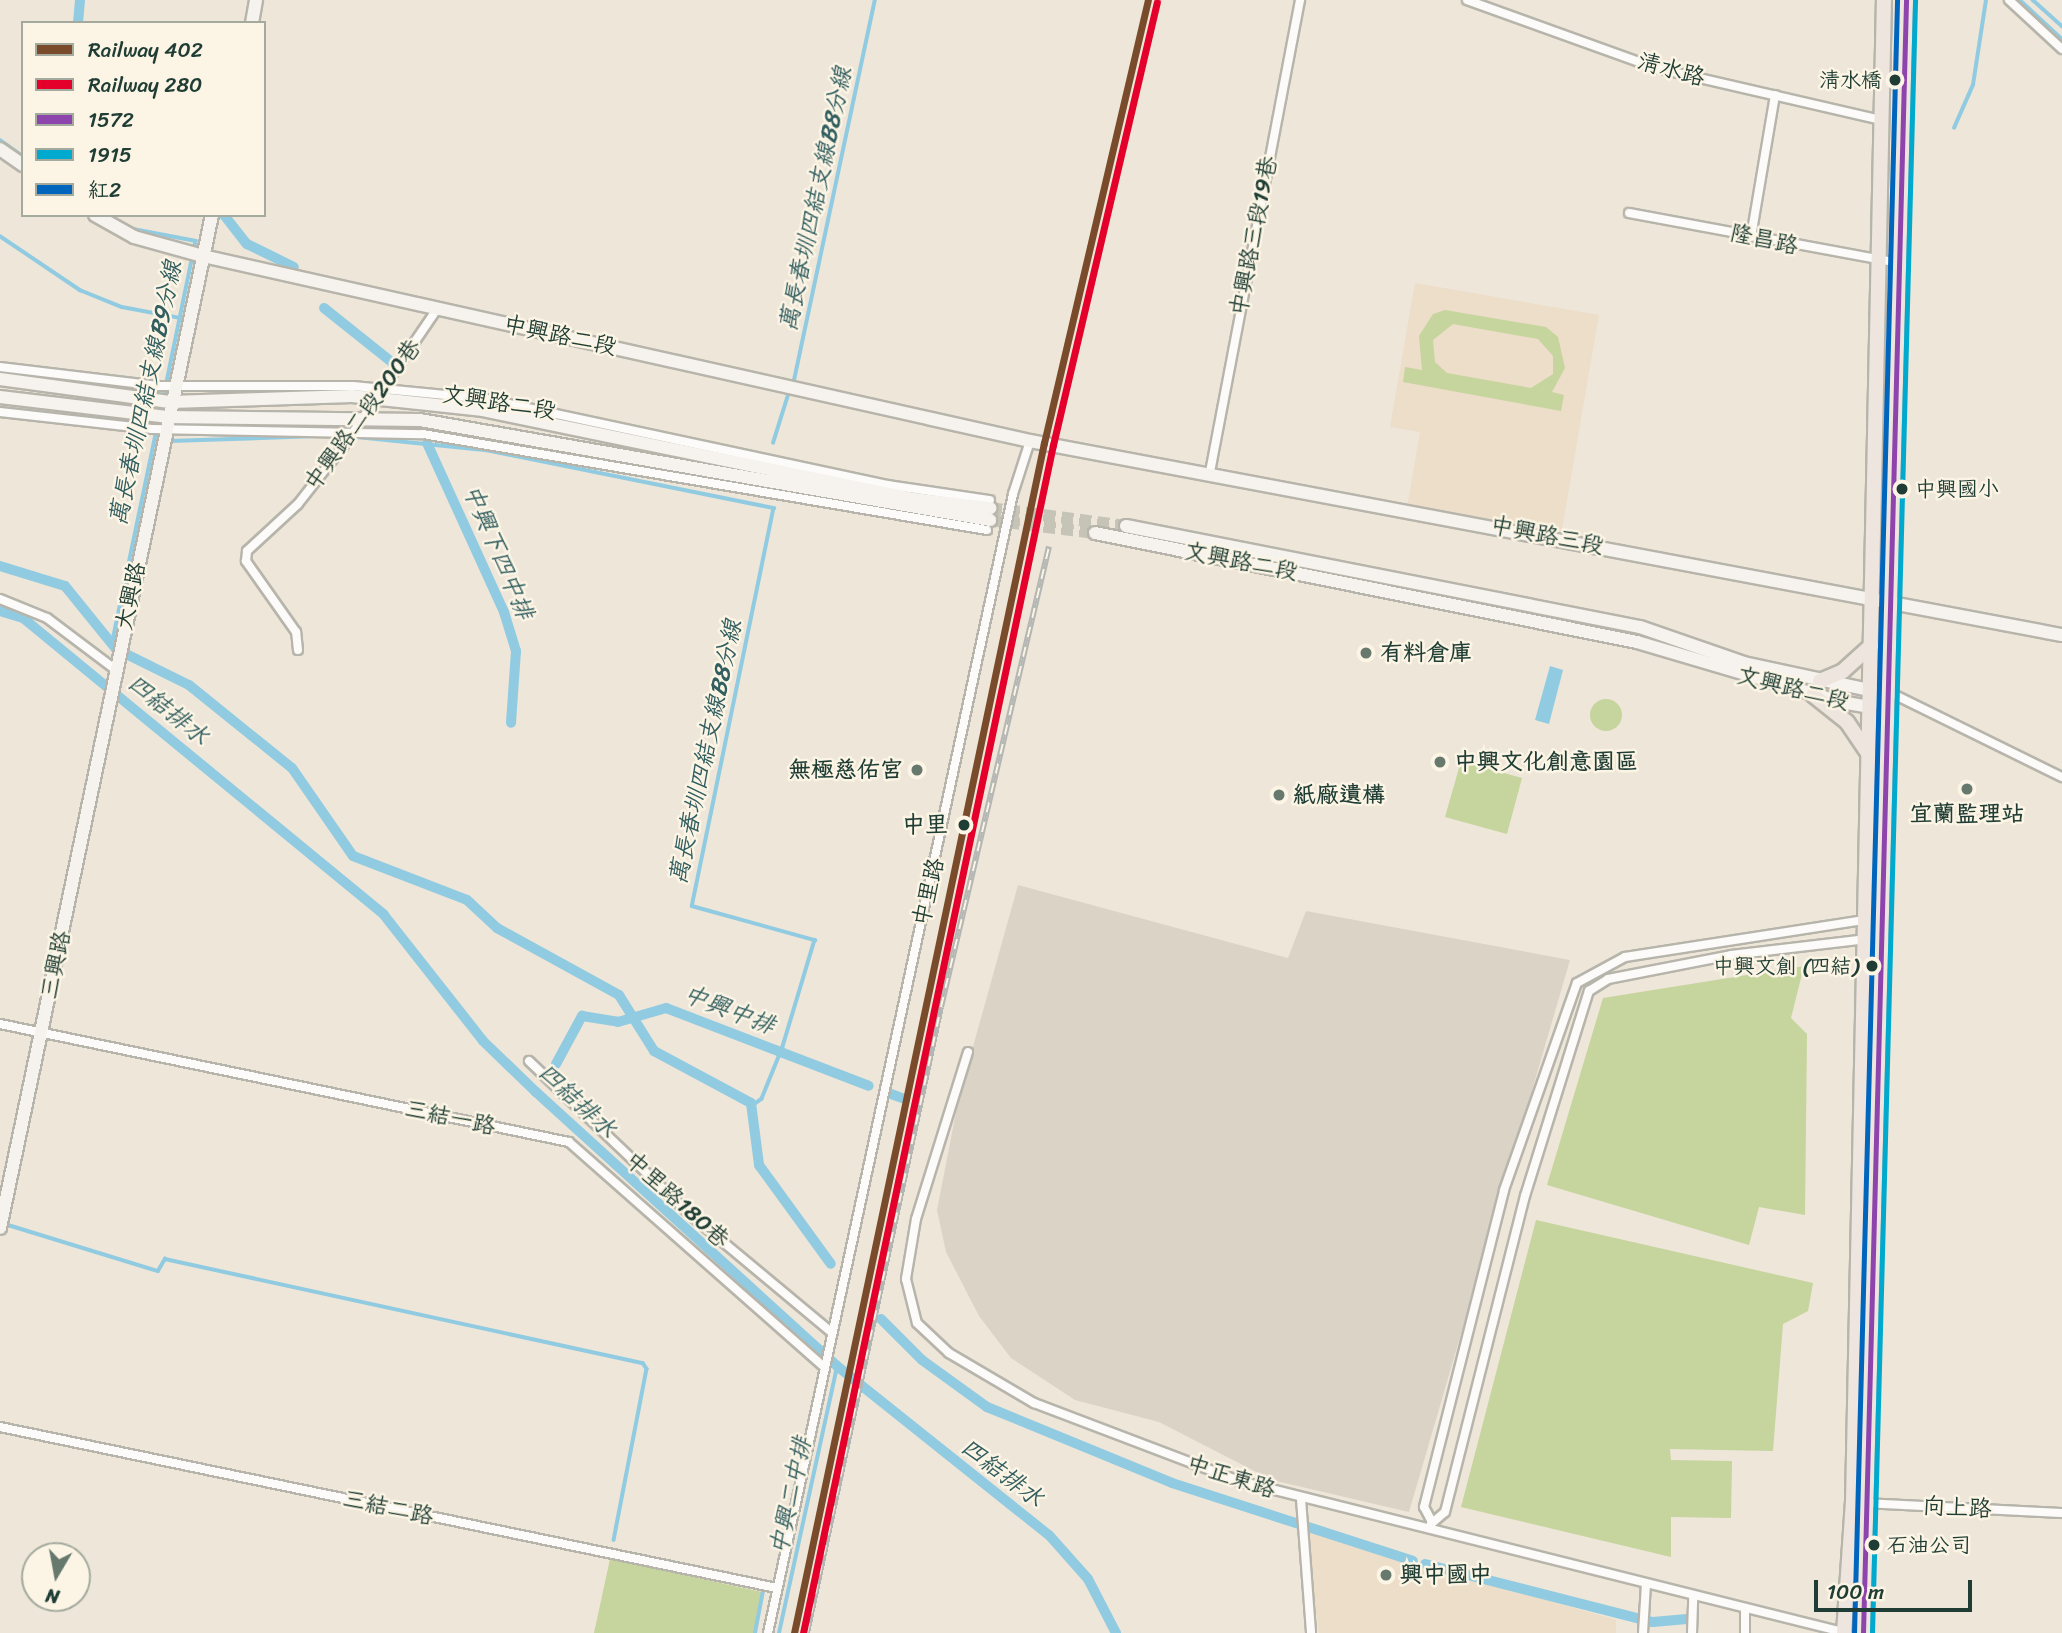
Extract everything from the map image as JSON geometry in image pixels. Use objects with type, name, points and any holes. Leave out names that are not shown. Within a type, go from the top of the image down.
[{"type":"main road","points":[[1863,1633],[1860,1503],[1864,918],[1885,0]]},
{"type":"main road","points":[[1845,1633],[1860,1503],[1884,937],[1889,600],[1906,0]]},
{"type":"main road","points":[[1820,681],[1843,671],[1871,646]]},
{"type":"main road","points":[[1813,695],[1847,722],[1868,753]]},
{"type":"street","points":[[252,21],[256,0]]},
{"type":"street","name":"中興路三段19巷","points":[[1210,472],[1300,0]]},
{"type":"street","name":"清水路","points":[[1467,0],[1656,68],[1882,120]]},
{"type":"street","points":[[2009,0],[2062,49]]},
{"type":"street","points":[[1751,237],[1775,95]]},
{"type":"street","points":[[0,149],[21,164]]},
{"type":"street","name":"隆昌路","points":[[1629,213],[1878,264],[1898,263]]},
{"type":"street","name":"中興路二段","points":[[99,217],[134,237],[203,256],[1030,441]]},
{"type":"street","name":"大興路","points":[[110,702],[173,387],[212,217]]},
{"type":"street","name":"中興路二段200巷","points":[[298,650],[296,632],[246,561],[247,551],[298,503],[355,429],[437,309]]},
{"type":"street","name":"文興路二段","points":[[0,367],[173,387],[380,392],[483,410],[989,515]]},
{"type":"street","name":"文興路二段","points":[[0,379],[171,402],[380,392]]},
{"type":"street","name":"文興路二段","points":[[0,397],[166,423],[363,417],[482,429],[989,515]]},
{"type":"street","name":"文興路二段","points":[[0,412],[166,423],[355,429],[509,447],[989,515]]},
{"type":"street","name":"中興路三段","points":[[1030,441],[1210,472],[2062,635]]},
{"type":"street","name":"中里路","points":[[823,1366],[1013,494],[1030,441]]},
{"type":"street","name":"文興路二段","points":[[1126,526],[1640,627],[1820,681],[1869,692],[1889,692]]},
{"type":"street","name":"文興路二段","points":[[1095,533],[1637,642],[1813,695],[1868,707],[1889,692]]},
{"type":"street","points":[[0,599],[47,618],[115,673]]},
{"type":"street","points":[[1889,692],[2062,777]]},
{"type":"street","name":"三興路","points":[[0,1228],[110,702]]},
{"type":"street","points":[[1432,1522],[1424,1507],[1504,1190],[1577,983],[1625,957],[1884,917]]},
{"type":"street","points":[[1429,1531],[1432,1522],[1445,1512],[1525,1196],[1590,991],[1608,979],[1884,937]]},
{"type":"street","name":"三結一路","points":[[0,1024],[569,1142],[823,1366]]},
{"type":"street","name":"中正東路","points":[[968,1052],[911,1243],[905,1292],[917,1323],[949,1353],[1034,1404],[1301,1499],[1845,1633]]},
{"type":"street","name":"中里路180巷","points":[[529,1061],[693,1217],[830,1331]]},
{"type":"street","points":[[768,1633],[823,1366]]},
{"type":"street","name":"三結二路","points":[[0,1427],[777,1588]]},
{"type":"street","points":[[1301,1499],[1300,1529],[1311,1633]]},
{"type":"street","name":"向上路","points":[[1860,1503],[2062,1513]]},
{"type":"street","points":[[1643,1633],[1646,1584]]},
{"type":"street","points":[[1692,1633],[1693,1596]]},
{"type":"street","points":[[1745,1608],[1745,1633]]},
{"type":"shaded area","points":[[1415,283],[1599,315],[1561,535],[1407,508],[1420,432],[1390,427]]},
{"type":"shaded area","points":[[1018,885],[1288,958],[1306,911],[1570,960],[1409,1512],[1272,1480],[1159,1422],[1075,1400],[1011,1358],[979,1316],[946,1252],[937,1210],[959,1097]]},
{"type":"shaded area","name":"興中國中","points":[[1306,1531],[1616,1620],[1616,1633],[1319,1633]]},
{"type":"green space","points":[[1445,310],[1546,327],[1558,337],[1565,368],[1552,392],[1564,395],[1561,411],[1403,382],[1405,367],[1422,370],[1419,336],[1433,314]],"holes":[[[1453,324],[1538,339],[1553,356],[1553,374],[1531,388],[1447,373],[1435,362],[1433,340]]]},
{"type":"green space","points":[[1606,699],[1617,704],[1622,715],[1617,726],[1606,731],[1595,726],[1590,715],[1595,704]]},
{"type":"green space","points":[[1461,761],[1522,778],[1507,834],[1445,817]]},
{"type":"green space","points":[[1804,966],[1791,1018],[1807,1034],[1805,1215],[1759,1207],[1749,1245],[1547,1185],[1603,998]]},
{"type":"green space","points":[[1536,1220],[1813,1283],[1808,1311],[1783,1324],[1773,1451],[1670,1449],[1671,1460],[1732,1461],[1731,1518],[1671,1517],[1671,1557],[1461,1507]]},
{"type":"green space","points":[[610,1559],[762,1592],[754,1633],[594,1633]]},
{"type":"water","points":[[1550,666],[1563,670],[1549,724],[1535,720]]},
{"type":"waterway","name":"中興下四中排","points":[[78,21],[80,0]]},
{"type":"waterway","name":"萬長春圳四結支線B8分線","points":[[793,385],[875,0]]},
{"type":"waterway","points":[[1954,128],[1973,85],[1986,0]]},
{"type":"waterway","points":[[2020,0],[2062,39]]},
{"type":"waterway","points":[[2033,0],[2062,26]]},
{"type":"waterway","name":"萬長春圳四結支線B9分線","points":[[0,140],[21,155]]},
{"type":"waterway","name":"中興下四中排","points":[[226,217],[247,244],[294,267]]},
{"type":"waterway","name":"萬長春圳四結支線B9分線","points":[[128,228],[196,241],[161,412]]},
{"type":"waterway","points":[[0,236],[80,290],[122,307],[181,318]]},
{"type":"waterway","name":"中興下四中排","points":[[324,308],[393,363]]},
{"type":"waterway","name":"萬長春圳四結支線B8分線","points":[[773,443],[789,392]]},
{"type":"waterway","name":"萬長春圳四結支線B9分線","points":[[112,643],[159,419]]},
{"type":"waterway","points":[[170,441],[318,436]]},
{"type":"waterway","name":"萬長春圳四結支線B8分線","points":[[357,437],[486,450],[774,508],[692,906],[815,940],[783,1047],[762,1099],[751,1107]]},
{"type":"waterway","name":"中興下四中排","points":[[427,443],[504,612],[516,651],[511,723]]},
{"type":"waterway","points":[[0,566],[65,586],[116,649],[189,685],[292,768],[353,856],[467,900],[497,928],[619,995],[654,1051],[751,1103],[759,1165],[831,1264]]},
{"type":"waterway","name":"四結排水","points":[[0,611],[23,618],[384,915],[483,1041],[536,1092],[837,1366],[1049,1535],[1088,1579],[1116,1633]]},
{"type":"waterway","name":"中興中排","points":[[556,1064],[582,1016],[618,1022],[666,1008],[869,1086]]},
{"type":"waterway","name":"中興中排","points":[[891,1094],[902,1098]]},
{"type":"waterway","points":[[5,1224],[158,1271],[165,1259],[643,1363],[647,1369],[614,1540]]},
{"type":"waterway","points":[[881,1319],[922,1360],[987,1407],[1172,1483],[1413,1561]]},
{"type":"waterway","name":"中興二中排","points":[[779,1633],[837,1366]]},
{"type":"waterway","points":[[1425,1564],[1653,1622],[1687,1619]]},
{"type":"waterway","points":[[755,1633],[763,1591]]},
{"type":"tunnel","points":[[990,508],[1126,526]]},
{"type":"tunnel","points":[[990,520],[1095,533]]},
{"type":"railway","points":[[807,1633],[941,1007],[1049,547]]},
{"type":"rail line","name":"402","points":[[794,1633],[1044,443],[1148,0]]},
{"type":"rail line","name":"280","points":[[803,1633],[1053,445],[1157,2]]},
{"type":"transit line","name":"紅2","points":[[1854,1633],[1897,0]]},
{"type":"transit line","name":"1572","points":[[1863,1633],[1906,0]]},
{"type":"transit line","name":"1915","points":[[1872,1633],[1915,0]]},
{"type":"place","name":"清水橋","points":[[1895,80]]},
{"type":"place","name":"中興國小","points":[[1902,489]]},
{"type":"place","name":"有料倉庫","points":[[1366,653]]},
{"type":"place","name":"中興文化創意園區","points":[[1440,762]]},
{"type":"place","name":"無極慈佑宮","points":[[917,770]]},
{"type":"place","name":"宜蘭監理站","points":[[1967,789]]},
{"type":"place","name":"紙廠遺構","points":[[1279,795]]},
{"type":"place","name":"中里","points":[[964,825]]},
{"type":"place","name":"中興文創 (四結)","points":[[1872,966]]},
{"type":"place","name":"石油公司","points":[[1874,1545]]},
{"type":"place","name":"興中國中","points":[[1386,1575]]}]
